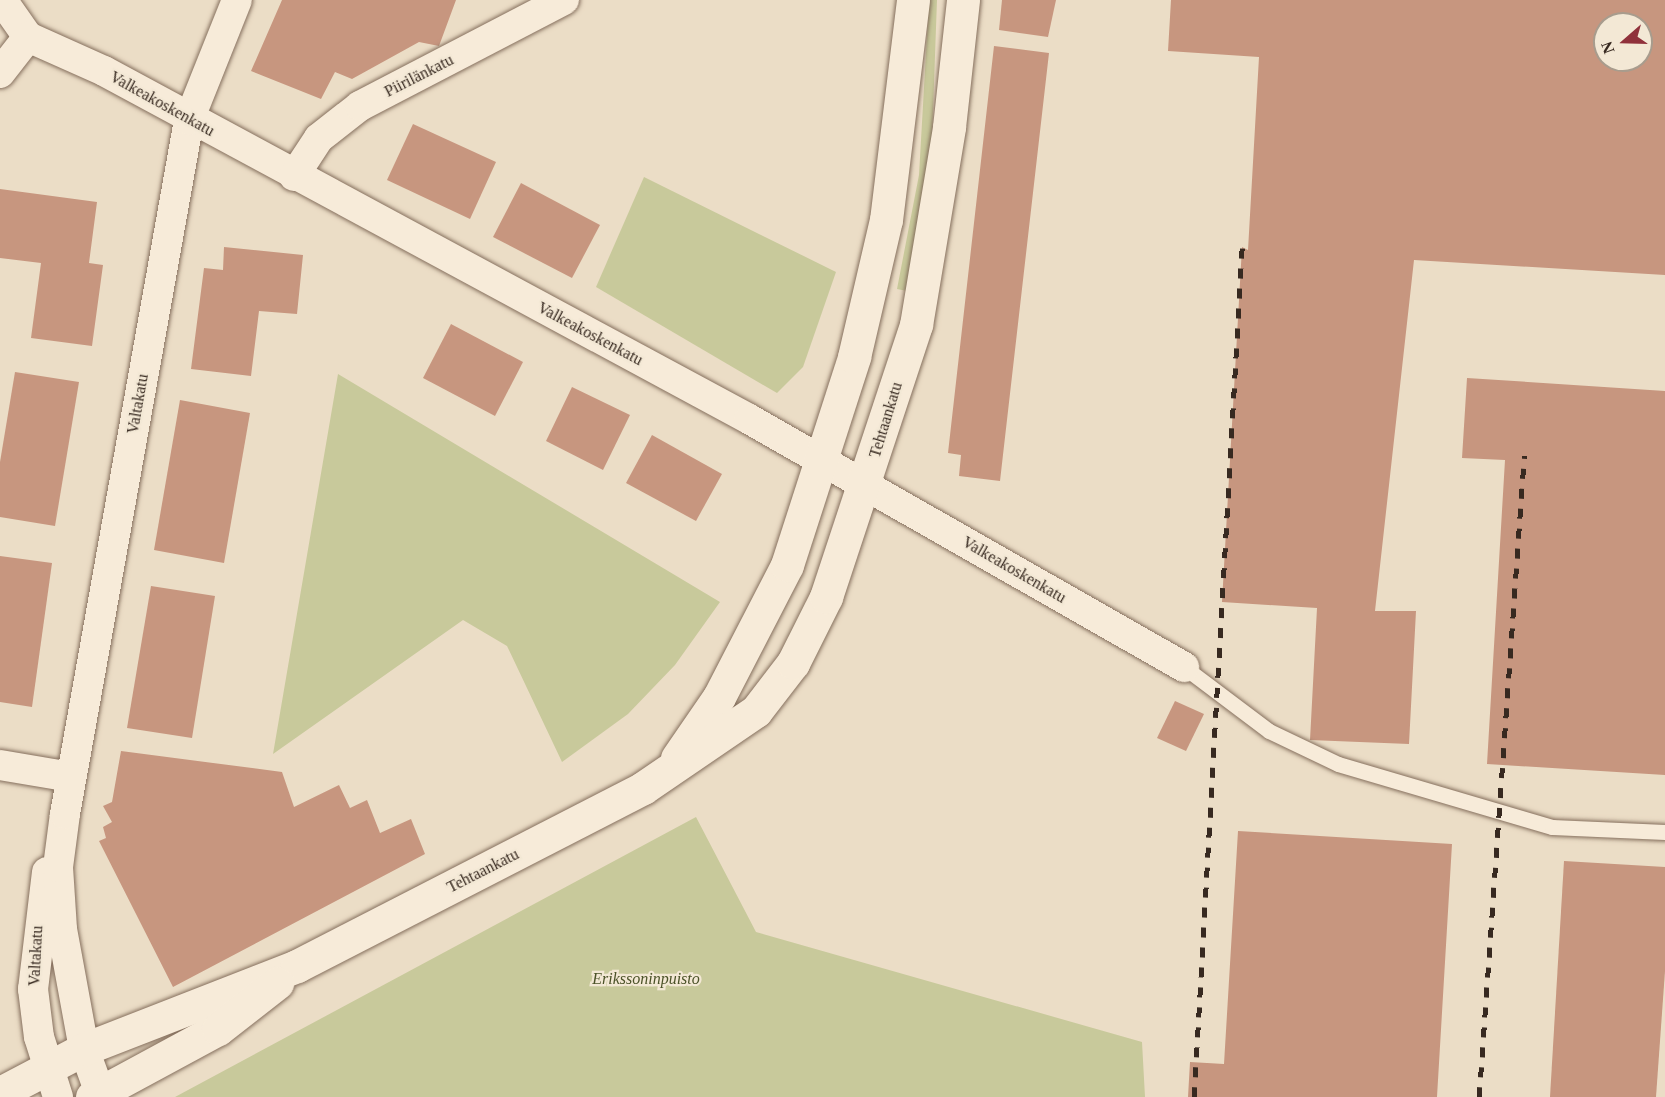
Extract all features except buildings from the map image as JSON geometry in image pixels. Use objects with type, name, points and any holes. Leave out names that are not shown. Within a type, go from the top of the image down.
[{"type":"main road","name":"Tehtaankatu","points":[[668,772],[719,697],[763,617],[787,566],[854,357],[886,220],[913,0]]},
{"type":"main road","name":"Tehtaankatu","points":[[0,1093],[52,1082],[84,1049],[297,966],[534,846],[668,772],[756,711],[793,663],[826,597],[866,489],[923,290],[963,0]]},
{"type":"main road","name":"Tehtaankatu","points":[[96,1095],[218,1029],[297,966]]},
{"type":"street","points":[[0,73],[28,37],[2,0]]},
{"type":"street","name":"Valtakatu","points":[[96,1095],[84,1049],[62,929],[58,867],[64,814],[189,120],[237,0]]},
{"type":"street","name":"Piirilänkatu","points":[[294,176],[319,138],[360,106],[564,0]]},
{"type":"street","name":"Valkeakoskenkatu","points":[[28,37],[104,71],[189,120],[749,419],[866,489],[1184,667]]},
{"type":"street","points":[[0,765],[71,777]]},
{"type":"street","name":"Valtakatu","points":[[52,1082],[39,1037],[33,966],[47,872],[64,814]]},
{"type":"lane","points":[[1184,667],[1269,731],[1338,764],[1552,827],[1665,831]]},
{"type":"green space","points":[[929,0],[937,0],[930,195],[912,292],[897,289],[919,175]]},
{"type":"green space","points":[[644,177],[836,272],[803,367],[777,393],[596,287]]},
{"type":"green space","points":[[338,374],[720,602],[675,665],[628,714],[562,762],[507,646],[463,620],[273,754]]},
{"type":"green space","name":"Erikssoninpuisto","points":[[696,817],[756,932],[1142,1042],[1145,1097],[175,1097]]},
{"type":"railway","points":[[1194,1097],[1242,247]]},
{"type":"railway","points":[[1479,1097],[1524,456]]}]
